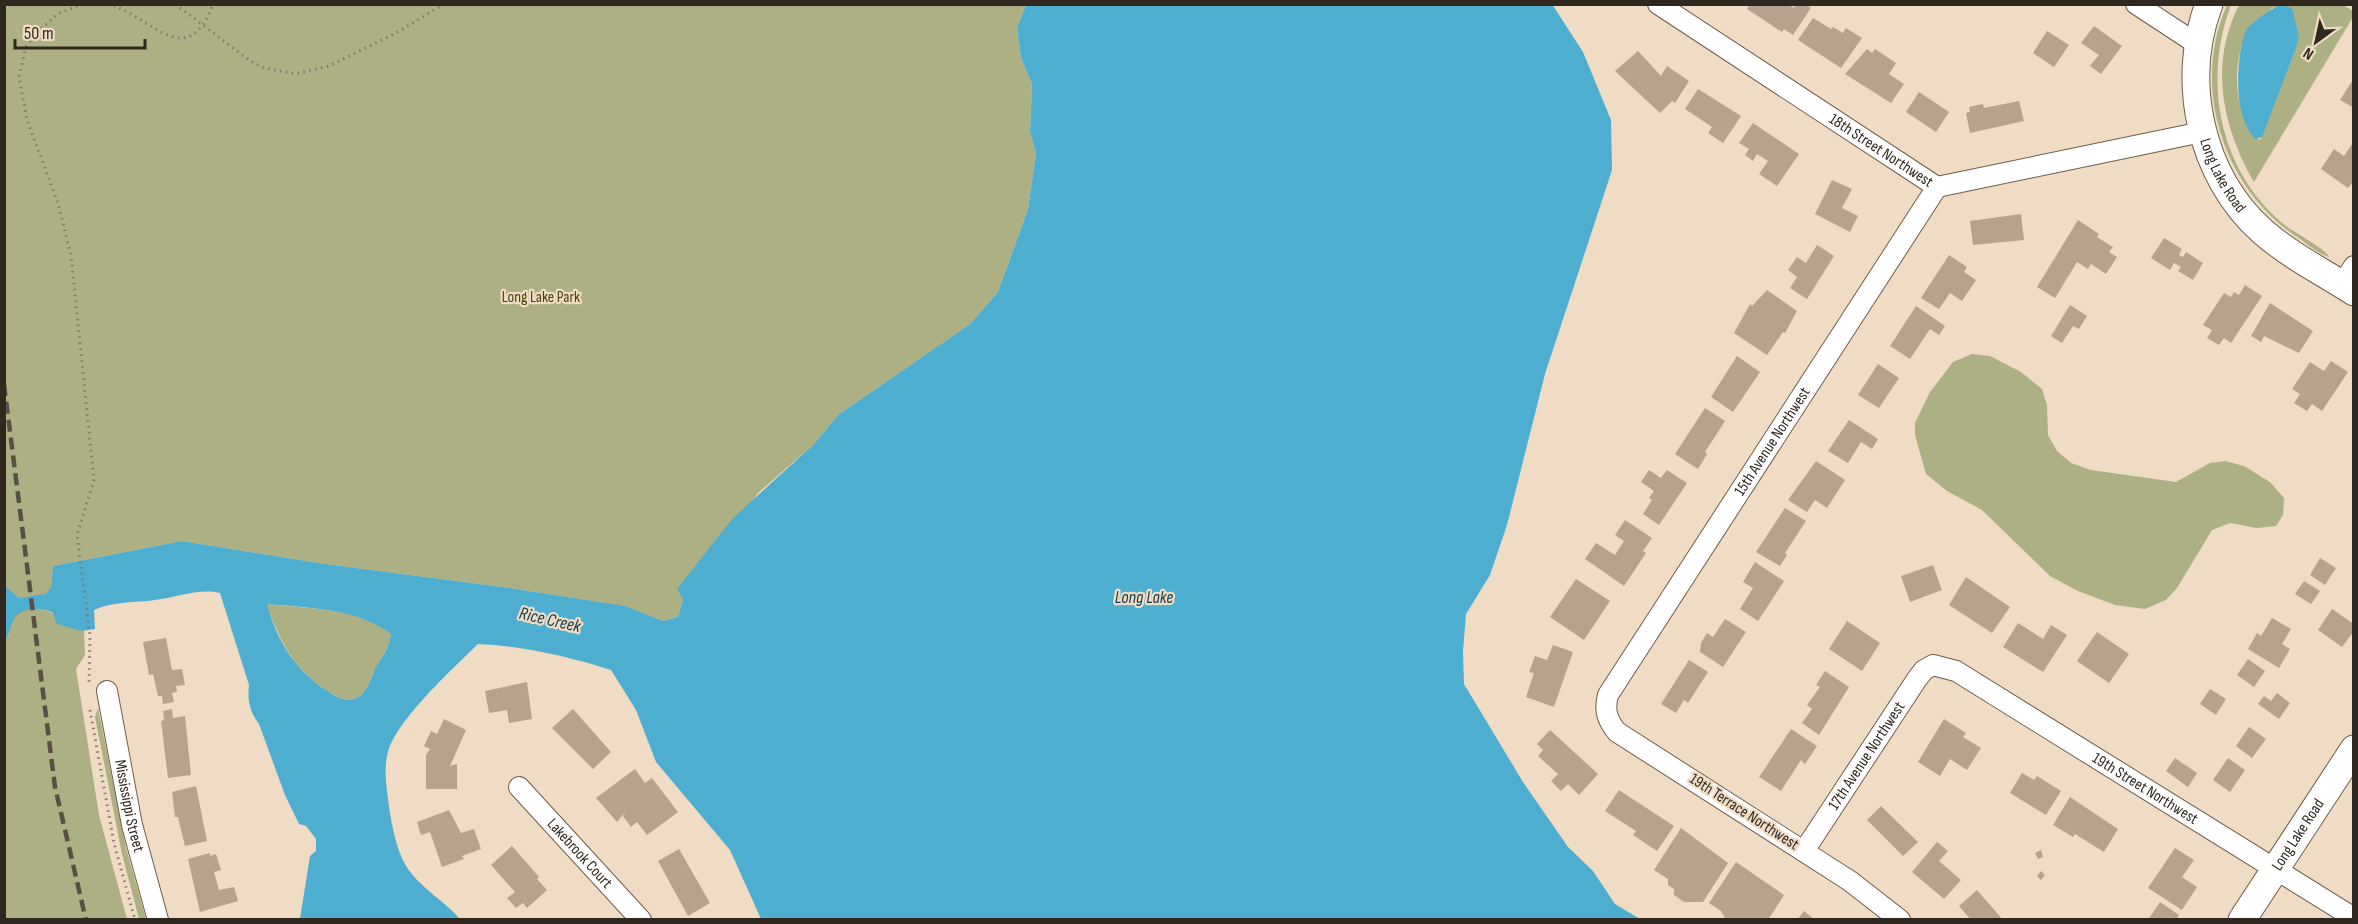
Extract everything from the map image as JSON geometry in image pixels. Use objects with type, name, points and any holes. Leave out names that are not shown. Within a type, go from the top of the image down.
[{"type":"street","name":"18th Street Northwest","points":[[1658,4],[1937,187],[2202,132]]},
{"type":"street","points":[[2136,4],[2197,44]]},
{"type":"street","name":"Long Lake Road","points":[[2209,4],[2197,44],[2195,77],[2202,132],[2216,166],[2245,213],[2263,231],[2350,280]]},
{"type":"street","name":"15th Avenue Northwest","points":[[1608,695],[1937,187]]},
{"type":"street","name":"17th Avenue Northwest","points":[[1804,851],[1917,679],[1933,664]]},
{"type":"street","name":"19th Street Northwest","points":[[1933,664],[1956,671],[2354,918]]},
{"type":"street","name":"Mississippi Street","points":[[107,691],[132,825],[158,920]]},
{"type":"street","name":"19th Terrace Northwest","points":[[1608,695],[1606,712],[1617,732],[1864,890],[1900,920]]},
{"type":"street","name":"Long Lake Road","points":[[2242,920],[2354,748]]},
{"type":"street","name":"Lakebrook Court","points":[[519,786],[641,920]]},
{"type":"path","points":[[83,4],[59,13],[34,35],[26,47],[19,77],[27,120],[58,202],[71,255],[94,480],[78,526],[90,636],[88,672]]},
{"type":"path","points":[[108,4],[131,12],[167,37],[177,39],[188,36],[202,24],[213,4]]},
{"type":"path","points":[[174,4],[264,69],[295,74],[329,66],[396,33],[444,4]]},
{"type":"green space","name":"Long Lake Park","points":[[5,5],[1026,5],[1017,28],[1021,58],[1032,84],[1030,132],[1036,153],[1028,209],[998,292],[970,324],[838,415],[814,444],[758,493],[683,599],[678,617],[663,621],[624,606],[503,587],[325,564],[182,541],[53,566],[51,587],[39,609],[84,631],[85,655],[76,669],[99,815],[127,919],[5,920]]},
{"type":"green space","points":[[2227,5],[2231,5],[2222,34],[2218,64],[2218,95],[2222,124],[2232,153],[2245,180],[2263,204],[2286,226],[2329,257],[2294,235],[2269,214],[2248,189],[2232,161],[2220,131],[2213,100],[2212,68],[2217,36]]},
{"type":"green space","points":[[2239,5],[2343,5],[2353,11],[2353,17],[2254,182],[2234,139],[2223,95],[2224,50]],"holes":[[[2273,7],[2295,51],[2260,140],[2251,130],[2239,102],[2237,70],[2243,40],[2251,24]]]},
{"type":"green space","points":[[1972,354],[1990,356],[2021,372],[2042,389],[2047,405],[2048,435],[2057,451],[2071,463],[2091,470],[2176,482],[2210,463],[2225,461],[2244,466],[2270,482],[2284,498],[2283,515],[2276,526],[2257,528],[2230,523],[2212,530],[2177,588],[2166,600],[2145,609],[2115,605],[2078,591],[2050,576],[1982,510],[1947,491],[1926,474],[1915,435],[1915,423],[1930,392],[1953,362]]},
{"type":"green space","points":[[266,604],[348,614],[378,625],[391,634],[387,648],[363,693],[352,699],[340,698],[304,672],[282,642]]},
{"type":"green space","points":[[98,708],[126,848],[146,919],[139,919],[122,854],[95,717]]},
{"type":"water","name":"Long Lake","points":[[1552,4],[1583,52],[1611,120],[1612,170],[1545,374],[1507,525],[1490,575],[1466,614],[1463,651],[1464,684],[1523,782],[1568,847],[1593,871],[1615,904],[1640,919],[761,919],[730,850],[656,762],[636,710],[611,670],[545,653],[478,644],[427,695],[402,725],[393,739],[386,766],[390,814],[402,858],[417,880],[460,919],[300,919],[310,856],[316,851],[316,839],[306,826],[299,824],[285,795],[259,724],[251,710],[248,696],[249,685],[220,593],[195,592],[163,599],[102,607],[94,610],[95,629],[82,631],[57,624],[53,613],[49,611],[26,610],[14,619],[5,641],[5,586],[19,598],[46,594],[51,587],[53,566],[182,541],[325,564],[503,587],[625,606],[663,621],[678,617],[683,599],[677,589],[733,518],[814,444],[838,415],[970,324],[998,292],[1028,209],[1036,153],[1030,132],[1032,84],[1021,58],[1017,28],[1026,5]],"holes":[[[267,604],[315,608],[348,614],[378,625],[391,634],[389,644],[366,689],[360,696],[344,699],[326,690],[305,673],[288,653],[276,630]]]},
{"type":"water","points":[[2281,5],[2292,8],[2299,37],[2262,137],[2255,139],[2245,122],[2239,102],[2240,52],[2246,31],[2251,24]]},
{"type":"building","points":[[1750,4],[1788,4],[1794,8],[1796,4],[1806,4],[1811,8],[1793,35],[1784,29],[1782,32],[1747,9]]},
{"type":"building","points":[[1813,18],[1831,29],[1833,27],[1843,33],[1846,28],[1862,38],[1841,68],[1798,40]]},
{"type":"building","points":[[2094,26],[2122,46],[2101,74],[2090,66],[2099,55],[2081,43]]},
{"type":"building","points":[[2047,31],[2069,45],[2054,67],[2033,53]]},
{"type":"building","points":[[1867,49],[1872,53],[1875,49],[1896,63],[1889,74],[1904,84],[1891,103],[1845,74]]},
{"type":"building","points":[[1638,51],[1661,76],[1667,66],[1689,81],[1675,103],[1672,101],[1660,113],[1615,71]]},
{"type":"building","points":[[2354,78],[2354,108],[2340,100]]},
{"type":"building","points":[[1698,89],[1741,116],[1723,143],[1708,133],[1712,127],[1685,109]]},
{"type":"building","points":[[1919,92],[1949,112],[1936,132],[1906,112]]},
{"type":"building","points":[[2019,101],[2024,121],[1970,133],[1966,113],[1970,112],[1969,107],[1983,104],[1984,108]]},
{"type":"building","points":[[1753,123],[1799,154],[1777,186],[1759,174],[1768,161],[1757,154],[1753,161],[1745,155],[1749,149],[1739,143]]},
{"type":"building","points":[[2354,141],[2354,181],[2348,188],[2321,169],[2334,149],[2344,156]]},
{"type":"building","points":[[1832,180],[1852,189],[1842,208],[1858,216],[1850,232],[1815,214]]},
{"type":"building","points":[[2021,214],[2024,240],[1973,245],[1970,221]]},
{"type":"building","points":[[2078,220],[2099,234],[2097,237],[2113,247],[2109,252],[2117,257],[2106,274],[2091,264],[2088,269],[2077,262],[2055,298],[2037,287]]},
{"type":"building","points":[[2164,238],[2182,249],[2179,255],[2183,257],[2186,252],[2203,263],[2193,280],[2178,271],[2181,267],[2174,263],[2170,270],[2151,258]]},
{"type":"building","points":[[1817,245],[1834,256],[1807,299],[1790,288],[1797,277],[1788,270],[1797,257],[1806,263]]},
{"type":"building","points":[[1949,255],[1967,267],[1964,272],[1976,280],[1962,301],[1950,293],[1939,309],[1921,298]]},
{"type":"building","points":[[2245,285],[2262,296],[2231,343],[2224,338],[2219,345],[2207,338],[2212,330],[2203,325],[2224,293],[2231,297],[2234,292],[2239,295]]},
{"type":"building","points":[[1767,290],[1797,311],[1785,333],[1783,332],[1767,355],[1734,333],[1750,304],[1752,306]]},
{"type":"building","points":[[2270,303],[2313,331],[2299,353],[2264,336],[2261,342],[2251,336]]},
{"type":"building","points":[[2070,305],[2087,316],[2079,329],[2073,326],[2062,343],[2051,336]]},
{"type":"building","points":[[1916,306],[1945,326],[1939,335],[1930,329],[1910,359],[1890,346]]},
{"type":"building","points":[[1737,356],[1760,372],[1733,412],[1711,397]]},
{"type":"building","points":[[2331,361],[2348,372],[2322,411],[2312,404],[2307,411],[2294,403],[2300,394],[2292,389],[2310,362],[2324,371]]},
{"type":"building","points":[[1878,364],[1899,378],[1879,408],[1858,395]]},
{"type":"building","points":[[1705,408],[1725,421],[1705,452],[1707,454],[1698,469],[1675,454]]},
{"type":"building","points":[[1849,420],[1878,439],[1872,449],[1861,442],[1848,463],[1828,451]]},
{"type":"building","points":[[1816,461],[1845,480],[1827,508],[1815,500],[1807,512],[1788,500]]},
{"type":"building","points":[[1649,470],[1661,478],[1667,470],[1687,483],[1659,525],[1643,514],[1652,500],[1649,498],[1654,491],[1641,482]]},
{"type":"building","points":[[1785,508],[1806,521],[1785,553],[1787,555],[1780,566],[1756,552]]},
{"type":"building","points":[[1625,520],[1652,538],[1643,551],[1646,553],[1624,586],[1585,559],[1596,543],[1615,555],[1624,541],[1615,535]]},
{"type":"building","points":[[2320,558],[2336,568],[2325,585],[2310,575]]},
{"type":"building","points":[[1755,562],[1784,581],[1758,621],[1740,609],[1753,588],[1743,582]]},
{"type":"building","points":[[1933,565],[1942,590],[1910,602],[1901,576]]},
{"type":"building","points":[[1966,577],[2010,607],[1992,633],[1949,605]]},
{"type":"building","points":[[1576,579],[1610,601],[1584,640],[1550,617]]},
{"type":"building","points":[[2304,581],[2320,591],[2311,604],[2295,594]]},
{"type":"building","points":[[2332,609],[2354,624],[2354,631],[2342,647],[2318,630]]},
{"type":"building","points":[[2272,618],[2291,629],[2282,644],[2290,649],[2279,668],[2248,649],[2257,633],[2261,636]]},
{"type":"building","points":[[1725,619],[1746,632],[1723,667],[1700,652],[1701,643],[1707,633],[1713,637]]},
{"type":"building","points":[[1847,621],[1880,643],[1862,671],[1829,649]]},
{"type":"building","points":[[2018,623],[2043,639],[2051,625],[2067,635],[2043,672],[2003,647]]},
{"type":"building","points":[[2097,632],[2129,654],[2109,683],[2077,661]]},
{"type":"building","points":[[166,638],[172,670],[182,669],[185,685],[176,686],[177,692],[172,693],[174,702],[163,704],[162,696],[158,696],[153,674],[149,675],[143,642]]},
{"type":"building","points":[[1553,645],[1573,652],[1554,707],[1526,697],[1534,673],[1529,672],[1535,656],[1547,660]]},
{"type":"building","points":[[2248,659],[2265,671],[2254,687],[2237,675]]},
{"type":"building","points":[[1689,660],[1708,672],[1688,703],[1684,700],[1676,713],[1661,704]]},
{"type":"building","points":[[1825,671],[1849,687],[1819,735],[1802,723],[1812,709],[1807,705],[1820,687],[1816,685]]},
{"type":"building","points":[[527,682],[532,719],[509,723],[507,710],[489,713],[485,691]]},
{"type":"building","points":[[2210,689],[2226,699],[2216,715],[2200,704]]},
{"type":"building","points":[[2277,693],[2290,703],[2279,719],[2258,704],[2264,696],[2271,701]]},
{"type":"building","points":[[172,709],[173,718],[185,716],[191,775],[168,778],[161,721],[164,720],[163,711]]},
{"type":"building","points":[[573,709],[611,752],[593,769],[552,728]]},
{"type":"building","points":[[444,719],[466,730],[450,766],[457,764],[457,789],[426,789],[426,755],[430,749],[424,746],[431,731],[437,734]]},
{"type":"building","points":[[1944,719],[1966,733],[1963,737],[1981,748],[1967,770],[1950,759],[1940,776],[1918,762]]},
{"type":"building","points":[[2249,727],[2266,739],[2252,758],[2236,746]]},
{"type":"building","points":[[1791,729],[1817,746],[1805,764],[1801,760],[1781,791],[1759,777]]},
{"type":"building","points":[[1550,730],[1598,774],[1579,795],[1568,784],[1561,791],[1551,781],[1558,774],[1538,756],[1543,750],[1537,744]]},
{"type":"building","points":[[2175,758],[2197,773],[2188,787],[2166,771]]},
{"type":"building","points":[[2228,758],[2245,770],[2230,792],[2213,780]]},
{"type":"building","points":[[635,769],[645,783],[652,778],[678,812],[647,835],[637,822],[631,827],[623,816],[626,811],[617,822],[596,798]]},
{"type":"building","points":[[2022,773],[2034,780],[2037,776],[2061,791],[2046,815],[2010,793]]},
{"type":"building","points":[[196,786],[207,841],[185,846],[178,817],[175,817],[172,792]]},
{"type":"building","points":[[1619,790],[1674,826],[1657,851],[1633,835],[1636,831],[1605,811]]},
{"type":"building","points":[[2070,797],[2118,829],[2104,852],[2075,834],[2073,837],[2053,825]]},
{"type":"building","points":[[1881,806],[1918,842],[1903,856],[1867,820]]},
{"type":"building","points":[[449,810],[461,833],[474,829],[481,849],[462,856],[464,859],[442,867],[430,832],[421,835],[417,822]]},
{"type":"building","points":[[1681,828],[1728,863],[1703,902],[1684,902],[1674,895],[1674,889],[1668,885],[1668,879],[1654,870]]},
{"type":"building","points":[[1937,842],[1948,851],[1939,861],[1961,880],[1944,899],[1912,872]]},
{"type":"building","points":[[512,846],[539,877],[537,879],[547,890],[527,908],[523,903],[516,908],[507,898],[515,892],[491,865]]},
{"type":"building","points":[[2175,848],[2194,860],[2182,877],[2197,887],[2182,910],[2148,888]]},
{"type":"building","points":[[679,849],[710,903],[688,916],[658,861]]},
{"type":"building","points":[[2041,850],[2043,857],[2038,859],[2035,853]]},
{"type":"building","points":[[210,853],[210,856],[216,854],[221,870],[214,872],[219,890],[234,887],[238,901],[200,912],[188,859]]},
{"type":"building","points":[[1736,862],[1784,895],[1768,920],[1726,920],[1721,911],[1709,903]]},
{"type":"building","points":[[2041,871],[2045,875],[2041,880],[2037,876]]},
{"type":"building","points":[[1977,890],[2003,920],[1971,920],[1959,906]]},
{"type":"building","points":[[2160,902],[2179,915],[2176,920],[2148,920]]},
{"type":"building","points":[[1804,911],[1815,920],[1797,920]]},
{"type":"railway","points":[[4,384],[55,787],[86,920]]},
{"type":"water label","name":"Rice Creek","points":[[550,620]]}]
